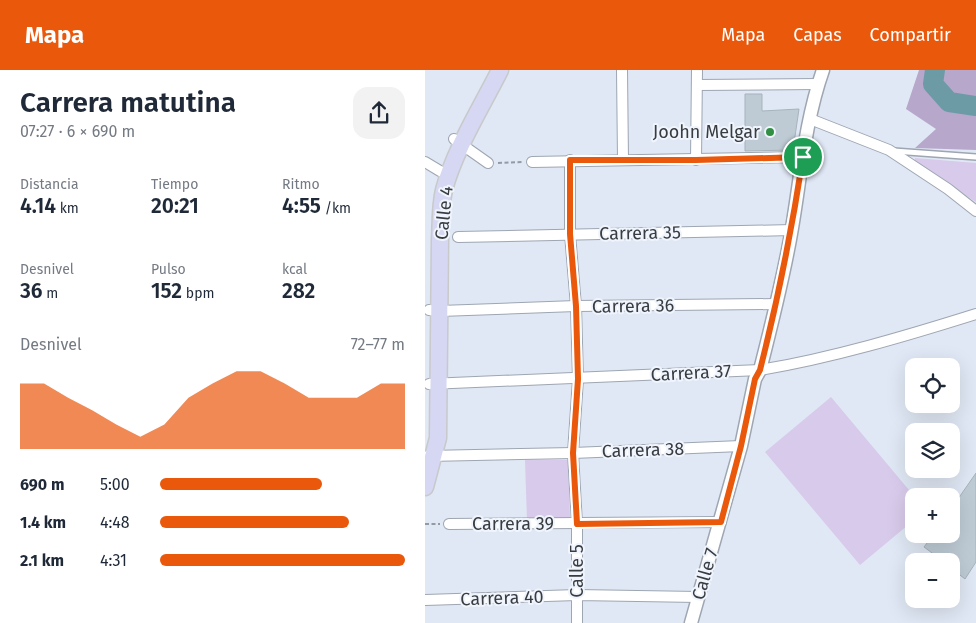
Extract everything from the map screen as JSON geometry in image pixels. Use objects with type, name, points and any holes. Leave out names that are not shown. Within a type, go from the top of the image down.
[{"type":"main road","name":"Calle 4","points":[[425,487],[428,453],[438,438],[435,384],[435,310],[444,173],[489,70]]},
{"type":"main road","name":"Calle 4","points":[[459,142],[500,70]]},
{"type":"street","points":[[622,70],[623,160]]},
{"type":"street","points":[[696,160],[697,70]]},
{"type":"street","name":"Calle 7","points":[[691,623],[741,446],[773,304],[799,157],[809,120],[815,70]]},
{"type":"street","name":"Calle 7","points":[[799,157],[801,118],[814,84],[823,70]]},
{"type":"street","points":[[697,85],[814,84]]},
{"type":"street","points":[[809,120],[889,150],[976,211]]},
{"type":"street","points":[[459,142],[488,163]]},
{"type":"street","points":[[532,162],[799,157]]},
{"type":"street","name":"Calle 5","points":[[570,160],[570,234],[576,306],[578,379],[573,453],[577,524],[577,623]]},
{"type":"street","points":[[425,162],[444,173]]},
{"type":"street","name":"Carrera 35","points":[[458,237],[787,230]]},
{"type":"street","name":"Carrera 36","points":[[435,310],[773,304]]},
{"type":"street","name":"Carrera 37","points":[[435,384],[756,373],[931,328],[976,314]]},
{"type":"street","name":"Carrera 38","points":[[428,453],[573,453],[741,446]]},
{"type":"street","name":"Carrera 39","points":[[449,524],[721,522]]},
{"type":"street","name":"Carrera 40","points":[[425,600],[577,595],[698,597]]},
{"type":"lane","points":[[889,150],[976,158]]},
{"type":"path","points":[[488,163],[532,162]]},
{"type":"path","name":"Carrera 39","points":[[425,524],[449,524]]},
{"type":"shaded area","points":[[919,70],[976,70],[976,150],[915,148],[936,129],[906,109]]},
{"type":"shaded area","points":[[915,158],[976,163],[976,202],[914,162]]},
{"type":"shaded area","points":[[831,397],[907,488],[905,488],[905,528],[860,565],[765,452]]},
{"type":"shaded area","points":[[525,460],[568,460],[570,518],[527,521]]},
{"type":"building","name":"Joohn Melgar","points":[[745,94],[762,94],[762,111],[799,109],[793,150],[745,151]]},
{"type":"building","points":[[976,473],[976,562],[965,579],[960,575],[960,553],[932,553],[924,547],[927,543],[960,543],[960,496]]},
{"type":"waterway","points":[[935,70],[933,84],[949,102],[976,106]]},
{"type":"place","name":"Joohn Melgar","points":[[770,132]]},
{"type":"route","points":[[803,157],[792,230],[776,304],[760,370],[755,379],[741,446],[721,522],[577,524],[573,453],[578,379],[576,306],[570,234],[570,160],[696,160],[803,157]]}]
